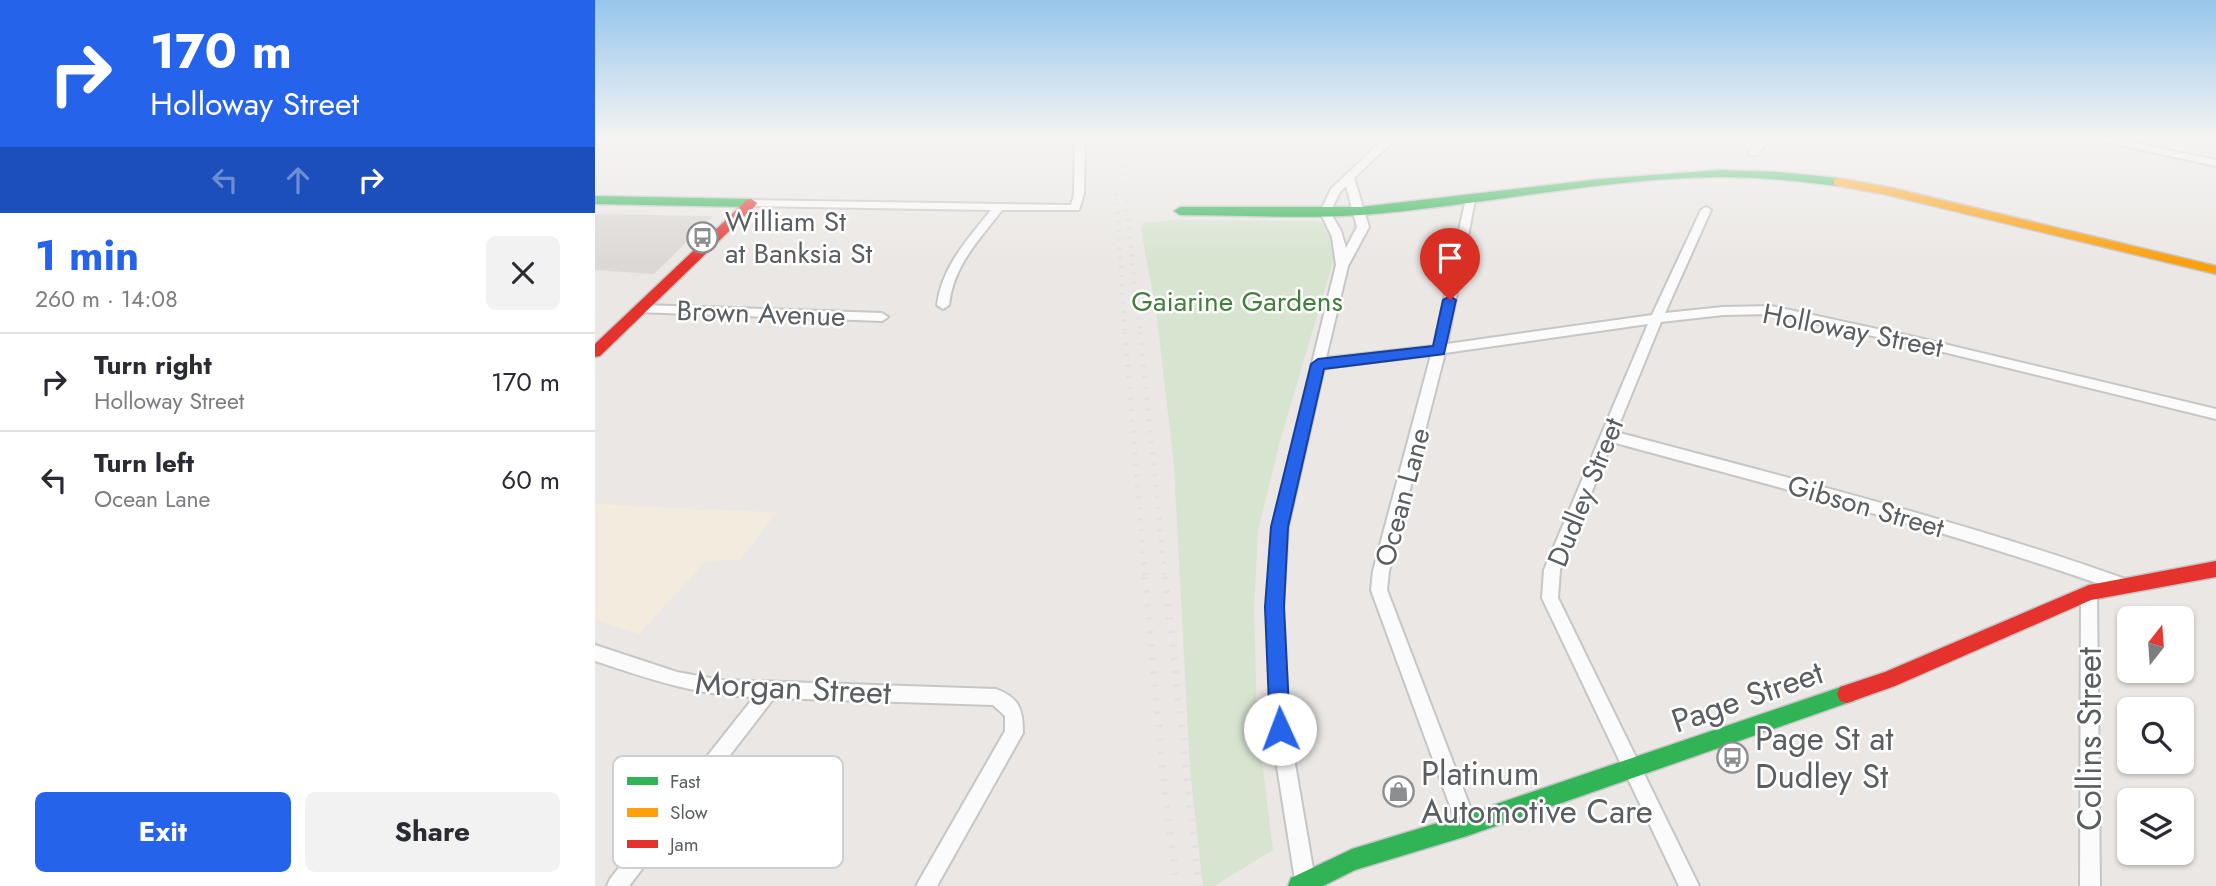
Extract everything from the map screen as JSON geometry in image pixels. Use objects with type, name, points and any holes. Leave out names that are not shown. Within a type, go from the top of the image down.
[{"type":"street","points":[[595,200],[1075,208],[1079,179]]},
{"type":"street","points":[[1325,212],[1335,191],[1348,179]]},
{"type":"street","points":[[1303,885],[1280,729],[1275,607],[1280,527],[1342,266],[1363,227],[1349,179]]},
{"type":"street","points":[[1180,211],[1359,211],[1646,179]]},
{"type":"street","points":[[1819,179],[1888,191],[2216,270]]},
{"type":"street","name":"Ocean Lane","points":[[1467,825],[1379,590],[1381,571],[1439,350],[1471,200]]},
{"type":"street","points":[[595,352],[751,203]]},
{"type":"street","points":[[943,305],[943,290],[960,258],[999,207]]},
{"type":"street","name":"Dudley Street","points":[[1689,886],[1551,598],[1552,570],[1656,319],[1706,210]]},
{"type":"street","points":[[1325,212],[1337,233],[1342,266]]},
{"type":"street","name":"Brown Avenue","points":[[641,309],[882,317]]},
{"type":"street","name":"Holloway Street","points":[[1318,364],[1656,319],[1771,310],[1919,342],[2216,414]]},
{"type":"street","name":"Gibson Street","points":[[1607,435],[1905,516],[2122,584]]},
{"type":"street","name":"Page Street","points":[[1303,885],[1352,860],[1467,825],[1888,680],[2089,593],[2122,584],[2216,569]]},
{"type":"street","name":"Collins Street","points":[[2089,593],[2090,886]]},
{"type":"street","name":"Morgan Street","points":[[595,653],[689,682],[770,690],[996,696],[1014,712],[1014,733],[926,886]]},
{"type":"street","points":[[719,756],[770,690]]},
{"type":"street","points":[[618,886],[632,868]]},
{"type":"shaded area","points":[[595,214],[713,216],[654,274],[595,270]]},
{"type":"shaded area","points":[[595,504],[777,512],[740,560],[706,561],[639,634],[595,620]]},
{"type":"green space","name":"Gaiarine Gardens","points":[[1175,220],[1316,221],[1329,231],[1334,258],[1280,441],[1258,531],[1254,608],[1257,720],[1273,850],[1214,886],[1203,886],[1190,769],[1174,465],[1156,310],[1141,230],[1143,223]]},
{"type":"railway","points":[[1125,179],[1140,334]]},
{"type":"railway","points":[[1116,185],[1125,334]]},
{"type":"railway","points":[[1125,332],[1145,578]]},
{"type":"railway","points":[[1140,332],[1165,578]]},
{"type":"railway","points":[[1145,577],[1166,805],[1177,886]]},
{"type":"railway","points":[[1165,577],[1199,886]]},
{"type":"traffic: fast","points":[[1180,211],[1361,211],[1632,179]]},
{"type":"traffic: fast","points":[[1816,179],[1838,182]]},
{"type":"traffic: fast","points":[[595,200],[751,203]]},
{"type":"traffic: fast","points":[[1299,886],[1352,860],[1467,825],[1847,694]]},
{"type":"traffic: slow","points":[[1838,182],[1888,191],[2216,270]]},
{"type":"traffic: jam","points":[[595,352],[751,203]]},
{"type":"traffic: jam","points":[[1847,694],[1888,680],[2089,593],[2216,569]]},
{"type":"place","name":"William St at Banksia St","points":[[702,237]]},
{"type":"place","name":"Page St at Dudley St","points":[[1732,757]]},
{"type":"place","name":"Platinum Automotive Care","points":[[1398,792]]},
{"type":"route","points":[[1280,729],[1275,607],[1280,527],[1318,364],[1439,350],[1450,300]]}]
